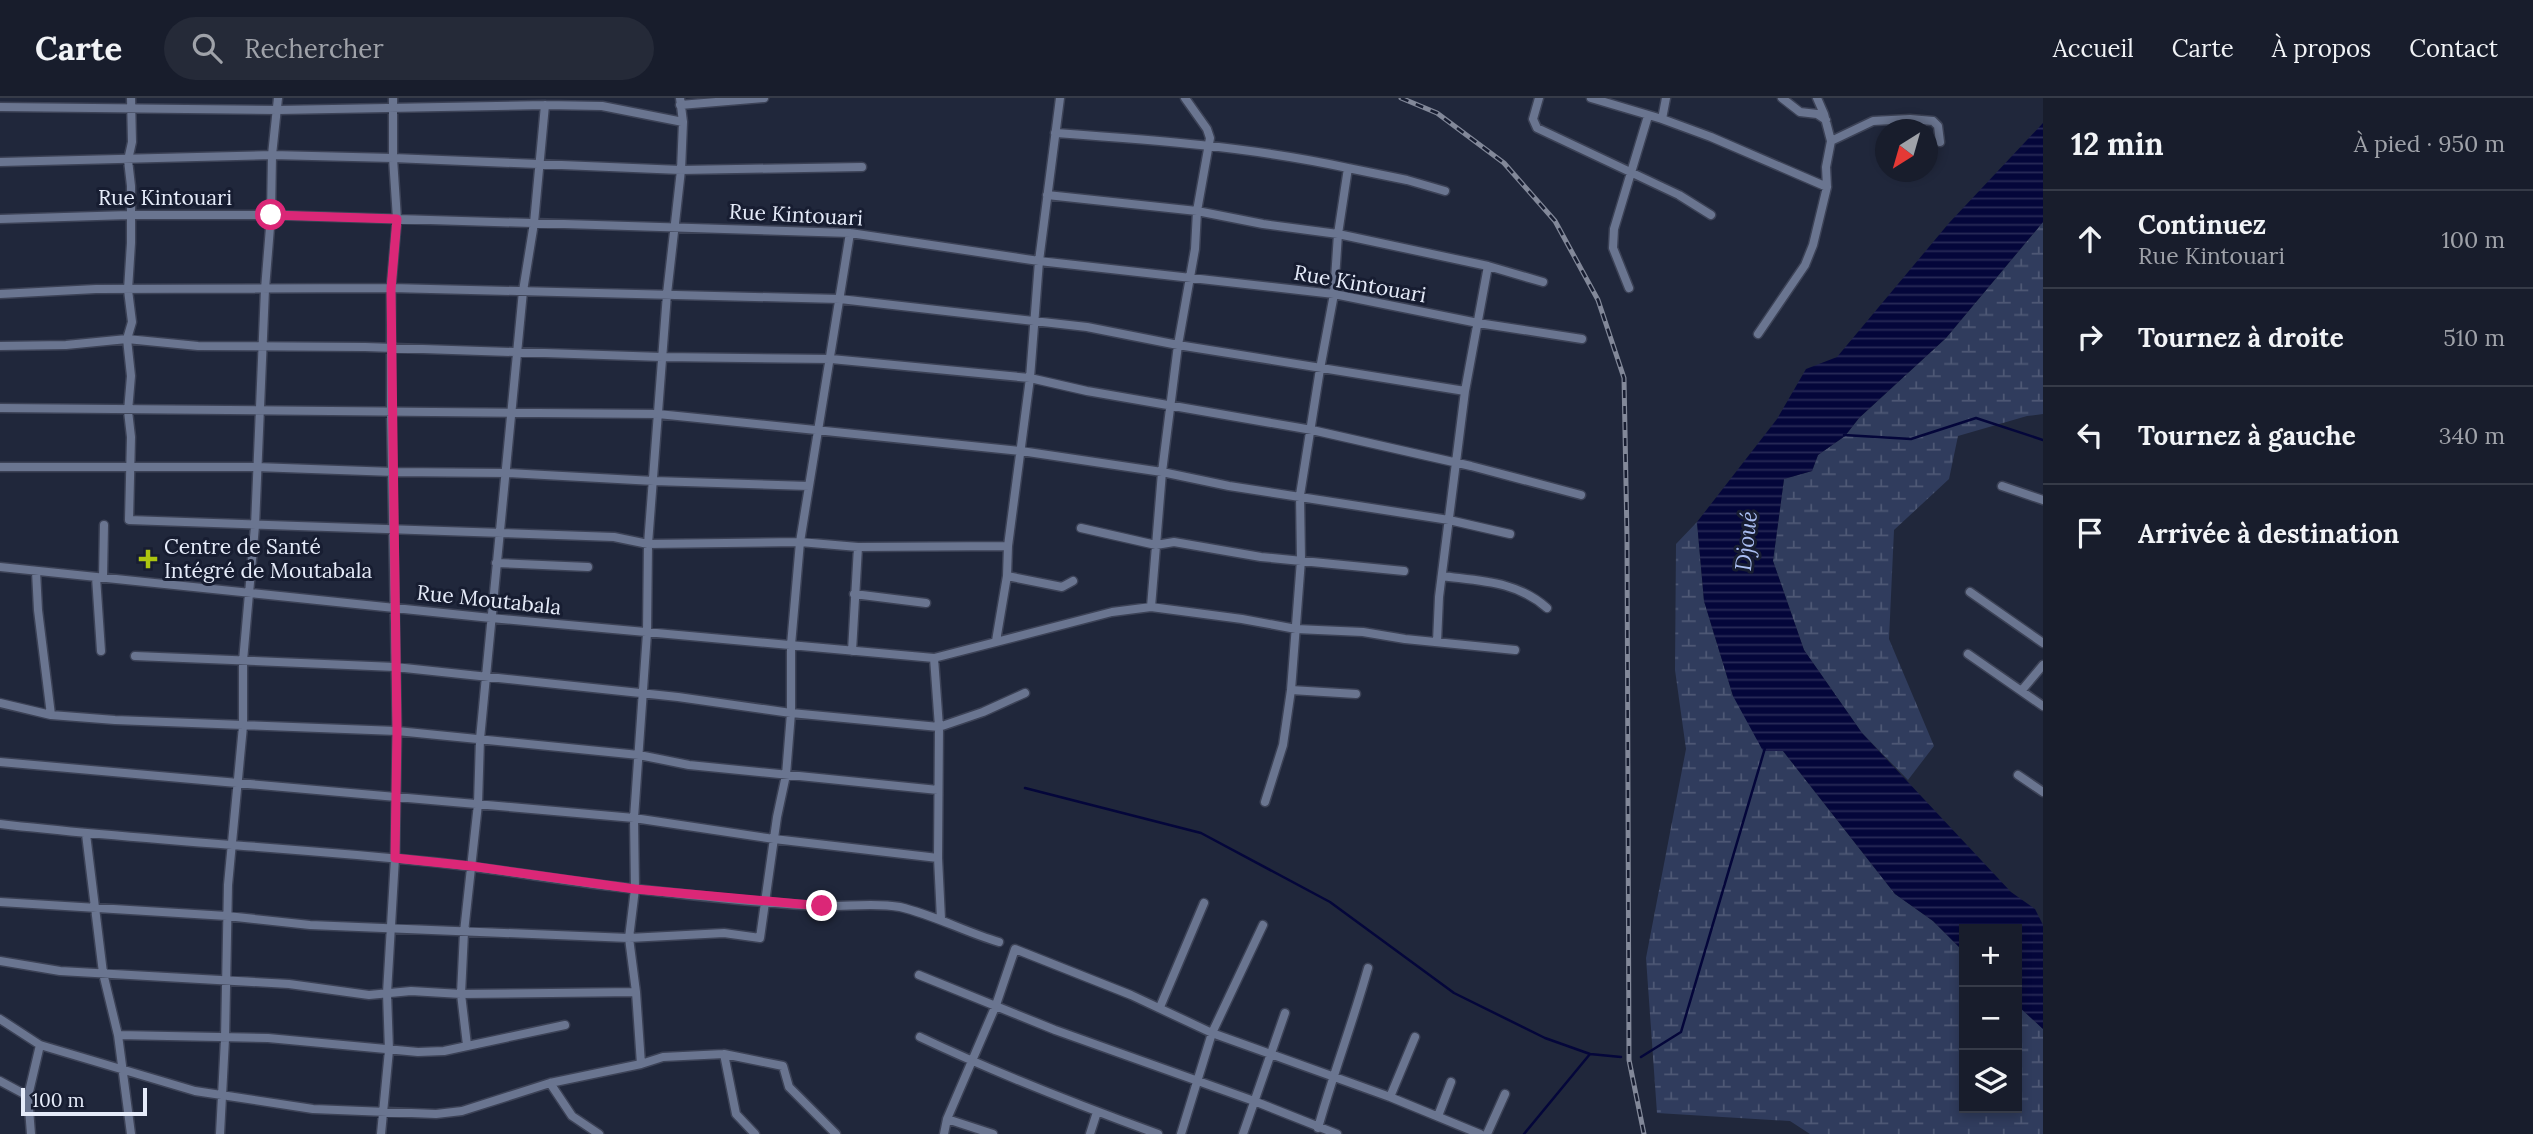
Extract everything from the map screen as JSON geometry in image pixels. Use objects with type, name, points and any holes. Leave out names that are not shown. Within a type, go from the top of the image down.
[{"type":"street","points":[[131,98],[132,142],[128,160],[131,243],[128,290],[132,322],[127,340],[131,376],[128,411],[129,520],[614,537],[648,544],[800,542],[858,547],[1008,546]]},
{"type":"street","points":[[220,1134],[227,916],[243,726],[243,661],[255,526],[261,348],[271,215],[272,155],[278,98]]},
{"type":"street","points":[[642,1064],[629,937],[635,889],[634,818],[647,633],[648,544],[667,294],[684,121],[680,102],[764,98]]},
{"type":"street","points":[[996,641],[1007,576],[1008,546],[1030,377],[1039,261],[1059,98]]},
{"type":"street","points":[[1151,607],[1162,472],[1178,345],[1191,277],[1197,211],[1209,147],[1209,133],[1185,98]]},
{"type":"street","points":[[1539,98],[1533,119],[1536,128],[1679,195],[1711,215]]},
{"type":"street","points":[[1591,98],[1711,137],[1827,187]]},
{"type":"street","points":[[1662,119],[1666,98]]},
{"type":"street","points":[[1782,98],[1800,112],[1813,113],[1826,120]]},
{"type":"street","points":[[1758,334],[1805,265],[1813,245],[1827,187],[1826,167],[1831,141],[1817,98]]},
{"type":"street","points":[[0,107],[278,110],[393,102],[602,106],[684,121]]},
{"type":"street","points":[[381,1134],[389,1050],[387,993],[395,858],[397,731],[391,412],[391,289],[397,219],[393,102]]},
{"type":"street","points":[[467,1045],[461,994],[464,932],[478,804],[480,739],[523,291],[534,223],[545,105]]},
{"type":"street","points":[[1629,288],[1614,248],[1614,229],[1648,116]]},
{"type":"street","points":[[1831,141],[1873,121],[1910,118],[1933,121],[1938,126],[1940,142]]},
{"type":"street","points":[[1055,133],[1158,140],[1301,158],[1445,191]]},
{"type":"street","points":[[0,162],[272,155],[681,170],[862,167]]},
{"type":"street","points":[[1265,803],[1283,745],[1291,690],[1301,561],[1300,495],[1334,294],[1338,234],[1348,168]]},
{"type":"street","points":[[1047,195],[1197,211],[1263,224],[1338,234],[1488,266],[1543,282]]},
{"type":"street","name":"Rue Kintouari","points":[[0,219],[271,215],[850,233],[1039,261],[1334,294],[1478,323],[1582,339]]},
{"type":"street","points":[[0,902],[390,929],[629,937],[723,933],[760,938],[786,775],[791,713],[791,645],[800,542],[850,233]]},
{"type":"street","points":[[1437,642],[1442,576],[1465,391],[1488,266]]},
{"type":"street","points":[[0,294],[96,289],[391,289],[840,299],[1087,327],[1178,345],[1465,391]]},
{"type":"street","points":[[0,346],[66,345],[127,340],[261,348],[293,346],[831,359],[1030,377],[1171,407],[1311,430],[1581,495]]},
{"type":"street","points":[[0,408],[658,414],[1021,452],[1300,495],[1449,520],[1510,534]]},
{"type":"street","points":[[0,467],[256,467],[394,472],[507,472],[653,481],[809,486]]},
{"type":"street","points":[[2002,486],[2043,500]]},
{"type":"street","points":[[101,651],[100,577],[104,525]]},
{"type":"street","points":[[1081,528],[1156,545],[1174,542],[1249,555],[1404,571]]},
{"type":"street","points":[[852,651],[858,547]]},
{"type":"street","points":[[496,563],[588,567]]},
{"type":"street","name":"Rue Moutabala","points":[[0,567],[491,618],[934,658]]},
{"type":"street","points":[[36,571],[51,715]]},
{"type":"street","points":[[1007,576],[1062,587],[1073,581]]},
{"type":"street","points":[[1442,576],[1498,582],[1515,587],[1548,608]]},
{"type":"street","points":[[1970,592],[2043,643]]},
{"type":"street","points":[[854,594],[926,603]]},
{"type":"street","points":[[941,919],[938,858],[939,727],[934,658],[1112,612],[1151,607],[1296,629],[1363,632],[1516,650]]},
{"type":"street","points":[[1968,654],[2043,706]]},
{"type":"street","points":[[135,656],[395,667],[486,675],[791,713],[939,727],[984,712],[1026,693]]},
{"type":"street","points":[[2022,690],[2043,665]]},
{"type":"street","points":[[1291,690],[1356,694]]},
{"type":"street","points":[[0,703],[51,715],[243,726],[397,731],[639,755],[690,765],[938,790]]},
{"type":"street","points":[[0,762],[634,818],[774,839],[938,858]]},
{"type":"street","points":[[2018,775],[2043,792]]},
{"type":"street","points":[[0,824],[86,834],[395,858],[635,889],[765,902],[899,907],[941,919],[963,931],[999,942]]},
{"type":"street","points":[[86,834],[103,973],[118,1035],[131,1134]]},
{"type":"street","points":[[1160,1007],[1205,903]]},
{"type":"street","points":[[1181,1134],[1213,1033],[1262,925]]},
{"type":"street","points":[[944,1134],[947,1119],[996,1005],[1015,949],[1160,1007],[1213,1033],[1390,1097],[1480,1134]]},
{"type":"street","points":[[0,961],[60,971],[289,984],[369,995],[411,991],[461,994],[636,992]]},
{"type":"street","points":[[1318,1128],[1368,968]]},
{"type":"street","points":[[919,975],[1055,1030],[1254,1101],[1337,1134]]},
{"type":"street","points":[[1243,1134],[1285,1013]]},
{"type":"street","points":[[0,1019],[40,1045],[121,1070],[221,1097],[313,1110],[436,1114],[462,1111],[550,1083],[642,1064],[663,1057],[724,1054],[783,1066],[789,1087],[836,1134]]},
{"type":"street","points":[[118,1035],[268,1038],[389,1050],[444,1051],[565,1025]]},
{"type":"street","points":[[920,1037],[972,1062],[1158,1134]]},
{"type":"street","points":[[1390,1097],[1415,1037]]},
{"type":"street","points":[[31,1134],[28,1096],[40,1045]]},
{"type":"street","points":[[724,1054],[736,1114],[755,1134]]},
{"type":"street","points":[[0,1081],[28,1096]]},
{"type":"street","points":[[1438,1116],[1451,1082]]},
{"type":"street","points":[[550,1083],[572,1116],[598,1134]]},
{"type":"street","points":[[1487,1134],[1505,1094]]},
{"type":"street","points":[[1090,1134],[1097,1112]]},
{"type":"street","points":[[947,1119],[993,1134]]},
{"type":"green space","points":[[2043,222],[2043,414],[1958,436],[1949,479],[1894,530],[1889,639],[1934,746],[1908,780],[1862,733],[1804,650],[1773,561],[1784,479],[1812,471],[1818,455],[1845,436],[1859,418],[1946,338]]},
{"type":"green space","points":[[1697,522],[1704,601],[1733,696],[1783,751],[1895,894],[1933,921],[1959,947],[1959,1113],[2022,1113],[2022,1010],[2043,1029],[2043,1134],[1810,1134],[1790,1121],[1657,1113],[1646,958],[1686,749],[1675,670],[1676,544]]},
{"type":"water","name":"Djoué","points":[[2043,123],[2043,222],[1946,338],[1859,418],[1845,436],[1818,455],[1812,471],[1784,479],[1773,561],[1804,650],[1862,733],[2011,892],[2035,909],[2043,925],[2043,1029],[2022,1010],[2022,924],[1959,924],[1959,947],[1933,921],[1895,894],[1783,751],[1763,751],[1733,696],[1704,601],[1697,522],[1777,419],[1806,369],[1837,357],[1949,223]]},
{"type":"waterway","points":[[1844,435],[1911,439],[1976,418],[2043,440]]},
{"type":"waterway","points":[[1641,1057],[1681,1032],[1765,748]]},
{"type":"waterway","points":[[1025,788],[1201,833],[1330,902],[1454,993],[1545,1038],[1590,1054]]},
{"type":"waterway","points":[[1524,1134],[1590,1054],[1621,1057]]},
{"type":"railway","points":[[1401,98],[1437,113],[1504,163],[1555,221],[1598,300],[1624,378],[1629,1060],[1644,1134]]},
{"type":"place","name":"Centre de Santé Intégré de Moutabala","points":[[148,559]]},
{"type":"route","points":[[271,215],[397,219],[391,289],[397,731],[395,858],[635,889],[822,906]]}]
